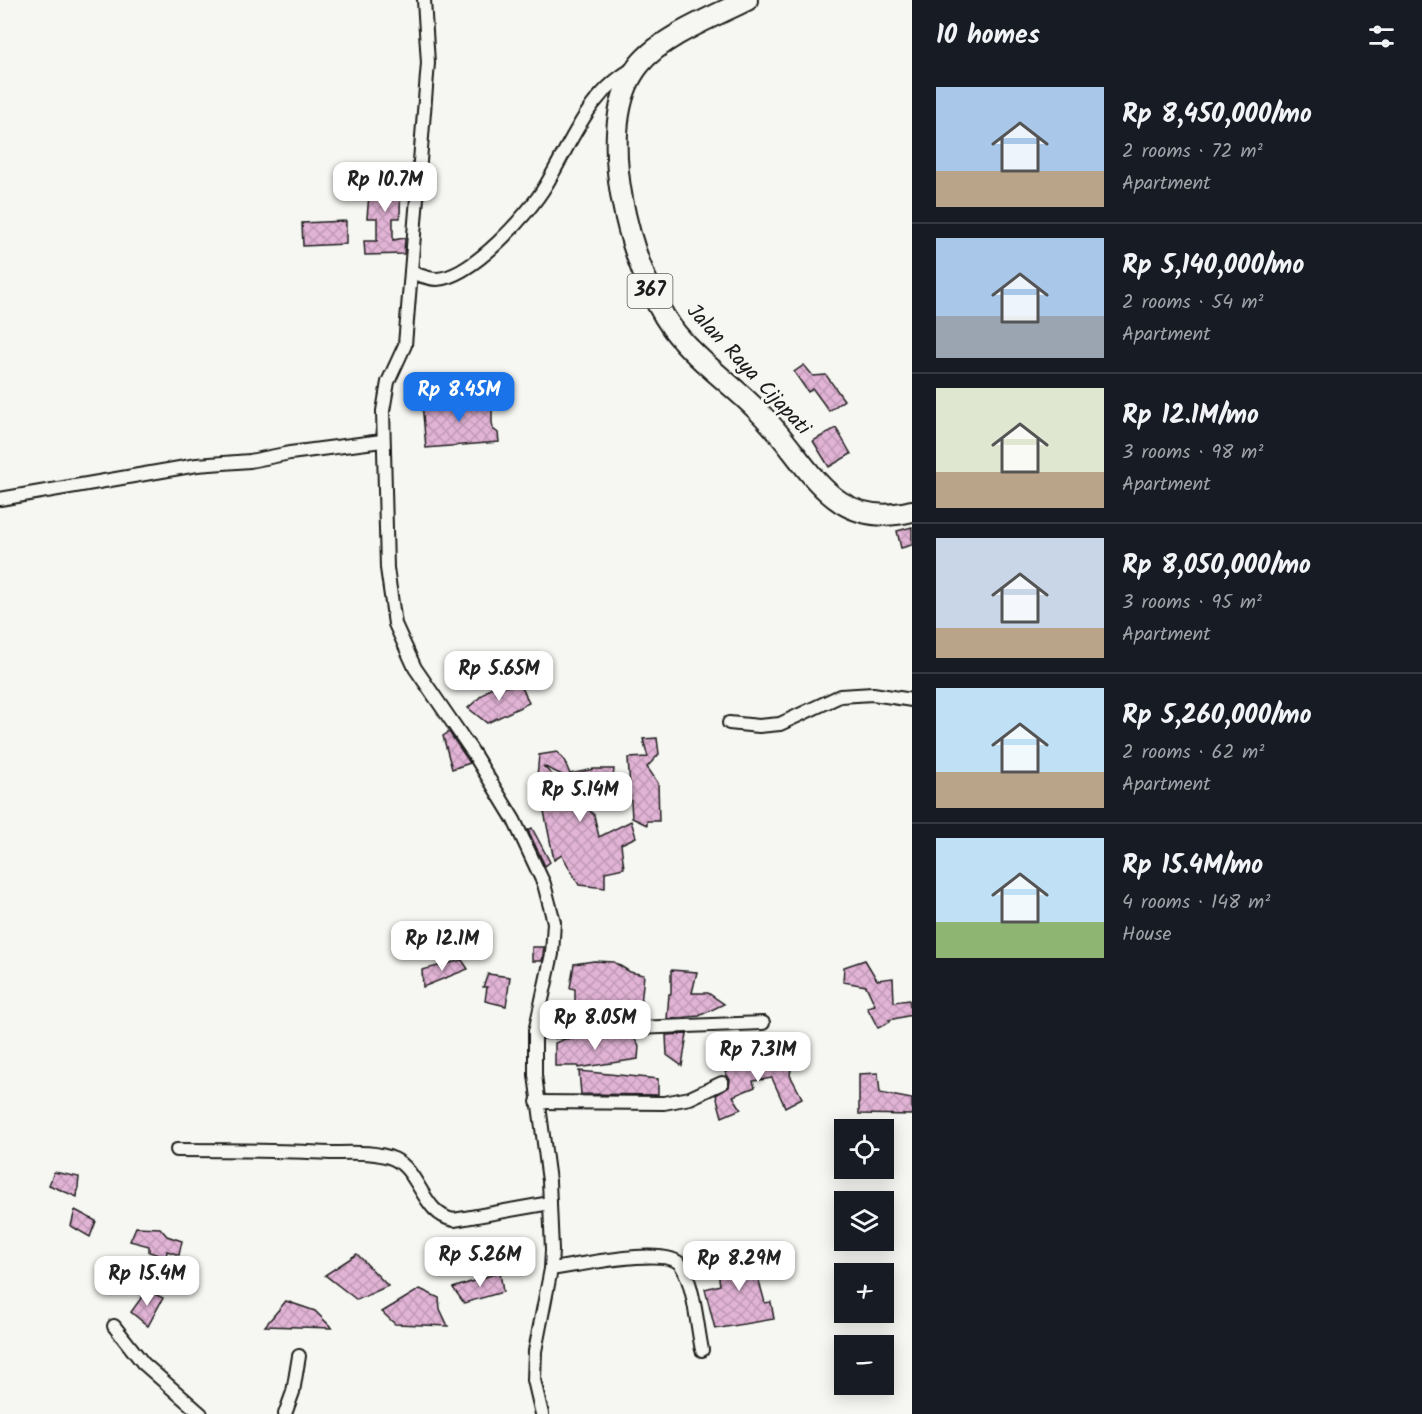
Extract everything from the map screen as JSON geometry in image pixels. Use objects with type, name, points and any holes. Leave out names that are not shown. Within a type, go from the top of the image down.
[{"type":"main road","name":"Jalan Raya Cijapati","points":[[747,0],[690,29],[638,66],[626,91],[619,118],[618,171],[622,204],[644,280],[671,326],[687,346],[761,414],[816,481],[839,502],[874,516],[892,516],[912,511]]},
{"type":"street","points":[[424,0],[428,63],[405,345],[388,382],[382,441],[387,505],[388,590],[401,643],[514,820],[552,906],[554,922],[552,954],[536,1032],[537,1102],[550,1203],[551,1269],[535,1352],[534,1380],[542,1414]]},
{"type":"street","points":[[411,272],[430,278],[444,277],[492,249],[521,219],[546,186],[567,142],[602,92],[619,76],[638,66]]},
{"type":"street","points":[[0,499],[197,465],[250,461],[290,453],[382,441]]},
{"type":"street","points":[[729,723],[759,726],[780,724],[840,696],[873,694],[912,700]]},
{"type":"street","points":[[536,1032],[763,1023]]},
{"type":"street","points":[[537,1102],[664,1103],[690,1098],[722,1083]]},
{"type":"street","points":[[177,1150],[278,1150],[384,1156],[403,1164],[442,1217],[454,1220],[550,1203]]},
{"type":"street","points":[[551,1269],[655,1255],[679,1262],[687,1277],[702,1350]]},
{"type":"street","points":[[114,1326],[143,1363],[201,1414]]},
{"type":"street","points":[[285,1414],[292,1392],[298,1356]]},
{"type":"building","points":[[371,171],[401,172],[400,218],[393,218],[393,240],[405,238],[404,254],[365,255],[364,241],[377,241],[377,218],[367,218]]},
{"type":"building","points":[[346,221],[346,244],[303,246],[302,223]]},
{"type":"building","points":[[804,365],[813,376],[826,375],[844,400],[829,411],[813,389],[808,392],[794,372]]},
{"type":"building","points":[[492,397],[493,429],[498,433],[499,442],[426,448],[422,403]]},
{"type":"building","points":[[836,428],[851,454],[829,467],[813,441]]},
{"type":"building","points":[[912,527],[912,545],[901,548],[897,531]]},
{"type":"building","points":[[521,685],[529,703],[487,723],[468,708],[490,688]]},
{"type":"building","points":[[449,732],[470,763],[452,769],[443,736]]},
{"type":"building","points":[[657,738],[659,754],[647,767],[658,783],[659,821],[647,821],[647,825],[632,818],[628,758],[648,757],[643,739]]},
{"type":"building","points":[[557,752],[564,760],[570,774],[594,769],[614,769],[612,787],[603,794],[543,766],[594,815],[599,837],[631,821],[636,837],[621,844],[624,868],[605,872],[605,888],[579,885],[562,855],[554,860],[537,777],[539,755]]},
{"type":"building","points":[[532,828],[550,862],[545,866],[528,830]]},
{"type":"building","points":[[465,934],[475,951],[460,954],[449,936]]},
{"type":"building","points":[[532,947],[544,947],[542,961],[532,961]]},
{"type":"building","points":[[462,960],[468,969],[423,987],[422,970]]},
{"type":"building","points":[[865,960],[877,980],[893,978],[894,1002],[909,1000],[912,1015],[889,1020],[890,1022],[878,1028],[867,1007],[875,1005],[866,986],[843,982],[844,967]]},
{"type":"building","points":[[594,961],[614,962],[630,972],[644,975],[640,1013],[636,1012],[635,1020],[572,1022],[561,1018],[564,1007],[575,1008],[575,989],[570,988],[574,964]]},
{"type":"building","points":[[671,970],[697,972],[692,993],[708,993],[724,1004],[699,1016],[667,1019],[669,994],[671,994]]},
{"type":"building","points":[[488,974],[510,977],[506,1006],[485,1001],[487,987],[483,987]]},
{"type":"building","points":[[687,1034],[682,1066],[667,1055],[666,1035]]},
{"type":"building","points":[[633,1036],[639,1046],[638,1059],[578,1068],[578,1066],[555,1066],[555,1043],[565,1039]]},
{"type":"building","points":[[774,1058],[792,1064],[790,1075],[802,1098],[785,1107],[772,1078],[753,1081],[755,1087],[733,1096],[741,1109],[722,1117],[716,1095],[729,1087],[730,1080],[725,1072],[758,1060]]},
{"type":"building","points":[[579,1071],[658,1079],[658,1095],[581,1094]]},
{"type":"building","points":[[878,1073],[880,1093],[912,1099],[912,1115],[859,1114],[859,1074]]},
{"type":"building","points":[[54,1172],[79,1177],[77,1197],[49,1185]]},
{"type":"building","points":[[75,1210],[96,1221],[90,1237],[71,1226]]},
{"type":"building","points":[[136,1227],[160,1228],[167,1236],[182,1241],[179,1255],[167,1251],[166,1257],[149,1252],[149,1246],[130,1241]]},
{"type":"building","points":[[766,1251],[768,1268],[756,1270],[765,1303],[771,1302],[774,1319],[715,1329],[705,1289],[720,1285],[716,1259]]},
{"type":"building","points":[[357,1254],[388,1286],[357,1300],[325,1275]]},
{"type":"building","points":[[500,1272],[503,1292],[464,1303],[453,1288]]},
{"type":"building","points":[[420,1289],[439,1298],[440,1309],[448,1326],[395,1324],[382,1312]]},
{"type":"building","points":[[147,1290],[163,1298],[148,1326],[131,1312]]},
{"type":"building","points":[[286,1301],[315,1311],[332,1328],[265,1326]]}]
